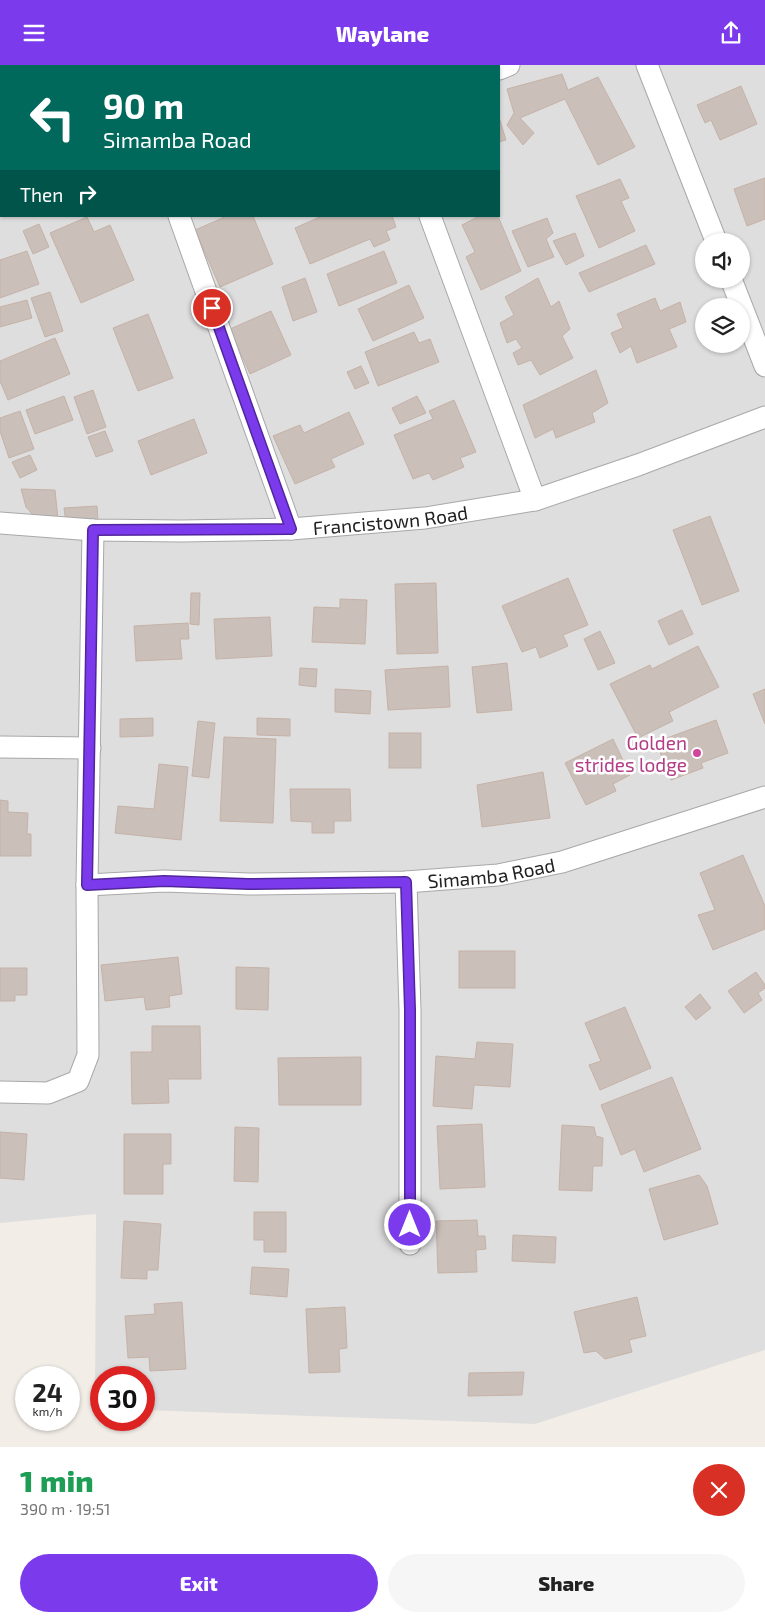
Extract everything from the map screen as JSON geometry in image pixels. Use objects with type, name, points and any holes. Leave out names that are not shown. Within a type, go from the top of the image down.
[{"type":"street","points":[[647,65],[713,233]]},
{"type":"street","points":[[179,217],[291,529]]},
{"type":"street","points":[[430,217],[535,500]]},
{"type":"street","points":[[735,288],[765,366]]},
{"type":"street","name":"Francistown Road","points":[[0,523],[93,530],[291,529],[425,518],[535,500],[638,465],[765,417]]},
{"type":"street","points":[[0,1091],[48,1093],[78,1081],[88,1055],[87,885],[93,530]]},
{"type":"street","points":[[0,747],[90,748]]},
{"type":"street","name":"Simamba Road","points":[[87,885],[164,881],[248,884],[406,882],[498,875],[562,862],[765,797]]},
{"type":"street","points":[[406,882],[410,1010],[410,1244]]},
{"type":"shaded area","points":[[500,65],[765,65],[765,1350],[535,1424],[155,1410],[155,1366],[95,1366],[96,1214],[0,1223],[0,217],[500,217]]},
{"type":"building","points":[[562,74],[568,90],[598,77],[635,147],[598,165],[565,99],[520,118],[534,133],[523,145],[507,125],[514,113],[507,89]]},
{"type":"building","points":[[741,86],[757,124],[720,140],[711,120],[705,123],[697,105]]},
{"type":"building","points":[[500,120],[506,140],[500,142]]},
{"type":"building","points":[[765,178],[765,219],[747,226],[734,189]]},
{"type":"building","points":[[620,179],[629,198],[621,201],[635,231],[599,248],[576,196]]},
{"type":"building","points":[[87,217],[94,232],[110,225],[134,280],[81,303],[50,233]]},
{"type":"building","points":[[225,217],[253,217],[273,264],[220,287],[195,230]]},
{"type":"building","points":[[320,217],[392,217],[396,227],[386,231],[390,240],[374,247],[370,239],[310,264],[295,228]]},
{"type":"building","points":[[477,217],[498,217],[521,271],[481,290],[466,257],[475,252],[462,225]]},
{"type":"building","points":[[547,218],[553,233],[546,239],[554,257],[528,267],[512,231]]},
{"type":"building","points":[[39,224],[49,247],[33,254],[23,231]]},
{"type":"building","points":[[575,233],[584,256],[566,265],[553,241]]},
{"type":"building","points":[[646,245],[655,264],[589,292],[579,273]]},
{"type":"building","points":[[27,251],[39,284],[0,298],[0,260]]},
{"type":"building","points":[[384,251],[397,283],[339,306],[327,274]]},
{"type":"building","points":[[305,278],[317,312],[293,321],[282,287]]},
{"type":"building","points":[[538,278],[551,307],[559,301],[570,329],[562,336],[573,358],[540,375],[531,360],[518,365],[513,353],[522,348],[516,339],[507,343],[500,323],[514,315],[505,297]]},
{"type":"building","points":[[409,285],[424,318],[373,341],[358,309]]},
{"type":"building","points":[[50,292],[63,331],[45,337],[31,298]]},
{"type":"building","points":[[655,298],[660,311],[680,302],[686,322],[669,329],[677,347],[637,363],[631,346],[620,353],[611,333],[623,328],[617,314]]},
{"type":"building","points":[[27,300],[32,318],[0,327],[0,307]]},
{"type":"building","points":[[271,311],[291,355],[250,374],[230,329]]},
{"type":"building","points":[[148,314],[173,378],[138,391],[113,328]]},
{"type":"building","points":[[414,332],[419,343],[430,339],[439,362],[378,386],[365,352]]},
{"type":"building","points":[[55,338],[70,374],[8,400],[0,381],[0,361]]},
{"type":"building","points":[[361,366],[369,383],[355,389],[347,372]]},
{"type":"building","points":[[596,370],[608,403],[592,413],[595,422],[556,438],[553,429],[535,438],[523,405]]},
{"type":"building","points":[[93,390],[106,427],[87,434],[74,397]]},
{"type":"building","points":[[64,396],[73,420],[35,434],[26,410]]},
{"type":"building","points":[[417,396],[426,413],[400,424],[392,408]]},
{"type":"building","points":[[454,400],[476,452],[460,458],[464,467],[433,480],[429,473],[413,479],[394,435],[433,419],[429,411]]},
{"type":"building","points":[[20,411],[34,449],[9,458],[0,431],[0,418]]},
{"type":"building","points":[[349,412],[364,444],[331,459],[335,467],[295,484],[273,436],[300,425],[304,433]]},
{"type":"building","points":[[194,419],[207,453],[151,475],[138,441]]},
{"type":"building","points":[[105,431],[113,451],[96,457],[88,437]]},
{"type":"building","points":[[30,455],[37,470],[20,478],[12,462]]},
{"type":"building","points":[[21,489],[55,490],[58,519],[33,515],[26,507]]},
{"type":"building","points":[[97,506],[98,521],[66,523],[64,508]]},
{"type":"building","points":[[710,516],[739,591],[702,605],[673,530]]},
{"type":"building","points":[[568,578],[588,625],[563,635],[568,646],[540,658],[536,647],[522,652],[502,606]]},
{"type":"building","points":[[436,583],[438,653],[397,654],[395,584]]},
{"type":"building","points":[[191,593],[200,593],[199,625],[190,624]]},
{"type":"building","points":[[340,599],[367,600],[365,644],[312,642],[314,607],[340,608]]},
{"type":"building","points":[[682,610],[693,634],[669,645],[658,621]]},
{"type":"building","points":[[270,617],[272,656],[216,659],[214,619]]},
{"type":"building","points":[[188,623],[189,639],[180,639],[182,659],[136,661],[134,626]]},
{"type":"building","points":[[600,631],[615,663],[598,670],[584,639]]},
{"type":"building","points":[[698,646],[719,687],[669,712],[673,721],[638,738],[610,684],[650,665],[652,669]]},
{"type":"building","points":[[507,663],[512,710],[477,713],[472,667]]},
{"type":"building","points":[[448,666],[450,707],[388,710],[385,670]]},
{"type":"building","points":[[300,668],[317,669],[316,687],[299,685]]},
{"type":"building","points":[[335,689],[371,691],[370,714],[335,712]]},
{"type":"building","points":[[765,689],[765,724],[753,694]]},
{"type":"building","points":[[153,718],[153,736],[120,737],[120,719]]},
{"type":"building","points":[[257,718],[290,719],[290,736],[257,735]]},
{"type":"building","points":[[716,720],[728,753],[701,763],[703,768],[671,780],[656,742]]},
{"type":"building","points":[[198,721],[215,723],[209,778],[192,776]]},
{"type":"building","points":[[389,733],[421,733],[421,768],[389,768]]},
{"type":"building","points":[[224,737],[276,739],[273,823],[220,821]]},
{"type":"building","points":[[613,739],[630,775],[613,784],[616,791],[586,805],[565,763]]},
{"type":"building","points":[[159,764],[188,767],[181,840],[115,833],[118,806],[154,809]]},
{"type":"building","points":[[543,772],[550,818],[482,827],[477,785]]},
{"type":"building","points":[[290,789],[350,789],[351,821],[334,821],[334,833],[312,833],[312,822],[291,821]]},
{"type":"building","points":[[0,800],[8,801],[8,812],[28,813],[27,834],[31,834],[31,856],[0,856]]},
{"type":"building","points":[[743,855],[765,906],[765,929],[713,950],[698,915],[715,910],[700,873]]},
{"type":"building","points":[[459,951],[515,951],[515,988],[459,988]]},
{"type":"building","points":[[178,957],[182,994],[169,996],[170,1007],[146,1010],[144,997],[105,1001],[101,965]]},
{"type":"building","points":[[236,967],[269,968],[268,1010],[236,1009]]},
{"type":"building","points":[[0,968],[27,968],[27,995],[15,995],[15,1001],[0,1001]]},
{"type":"building","points":[[756,972],[765,985],[765,988],[758,993],[762,1000],[744,1013],[728,991]]},
{"type":"building","points":[[700,994],[711,1008],[696,1020],[685,1007]]},
{"type":"building","points":[[625,1007],[651,1068],[600,1090],[589,1065],[601,1061],[585,1023]]},
{"type":"building","points":[[152,1026],[200,1026],[201,1079],[168,1079],[169,1103],[132,1104],[131,1052],[152,1052]]},
{"type":"building","points":[[477,1042],[513,1044],[510,1087],[474,1085],[472,1109],[433,1106],[436,1056],[475,1059]]},
{"type":"building","points":[[361,1057],[361,1105],[279,1105],[278,1058]]},
{"type":"building","points":[[672,1077],[701,1149],[644,1172],[635,1149],[621,1155],[601,1105]]},
{"type":"building","points":[[482,1124],[485,1187],[440,1189],[437,1126]]},
{"type":"building","points":[[562,1125],[594,1127],[596,1136],[603,1138],[602,1166],[593,1166],[592,1191],[559,1190]]},
{"type":"building","points":[[235,1127],[259,1128],[258,1182],[234,1181]]},
{"type":"building","points":[[0,1132],[27,1134],[24,1180],[0,1178]]},
{"type":"building","points":[[124,1134],[171,1134],[171,1164],[163,1164],[163,1194],[124,1194]]},
{"type":"building","points":[[699,1175],[707,1186],[718,1224],[664,1240],[649,1189]]},
{"type":"building","points":[[254,1212],[286,1212],[286,1252],[264,1252],[264,1240],[254,1240]]},
{"type":"building","points":[[477,1220],[478,1236],[485,1236],[486,1249],[476,1250],[477,1272],[438,1273],[436,1221]]},
{"type":"building","points":[[124,1221],[161,1224],[158,1270],[147,1270],[147,1279],[121,1278]]},
{"type":"building","points":[[513,1235],[556,1237],[555,1263],[512,1261]]},
{"type":"building","points":[[252,1267],[289,1269],[287,1297],[250,1294]]},
{"type":"building","points":[[637,1297],[646,1336],[629,1340],[632,1352],[605,1359],[596,1351],[584,1353],[574,1312]]},
{"type":"building","points":[[182,1302],[186,1369],[155,1371],[155,1366],[150,1366],[149,1357],[128,1358],[125,1316],[155,1314],[154,1304]]},
{"type":"building","points":[[345,1307],[347,1348],[339,1349],[340,1372],[309,1373],[306,1309]]},
{"type":"building","points":[[524,1372],[522,1395],[468,1396],[469,1373]]},
{"type":"place","name":"Golden strides lodge","points":[[697,753]]},
{"type":"route","points":[[212,308],[291,529],[93,530],[87,885],[164,881],[248,884],[406,882],[410,1010],[410,1225]]}]
